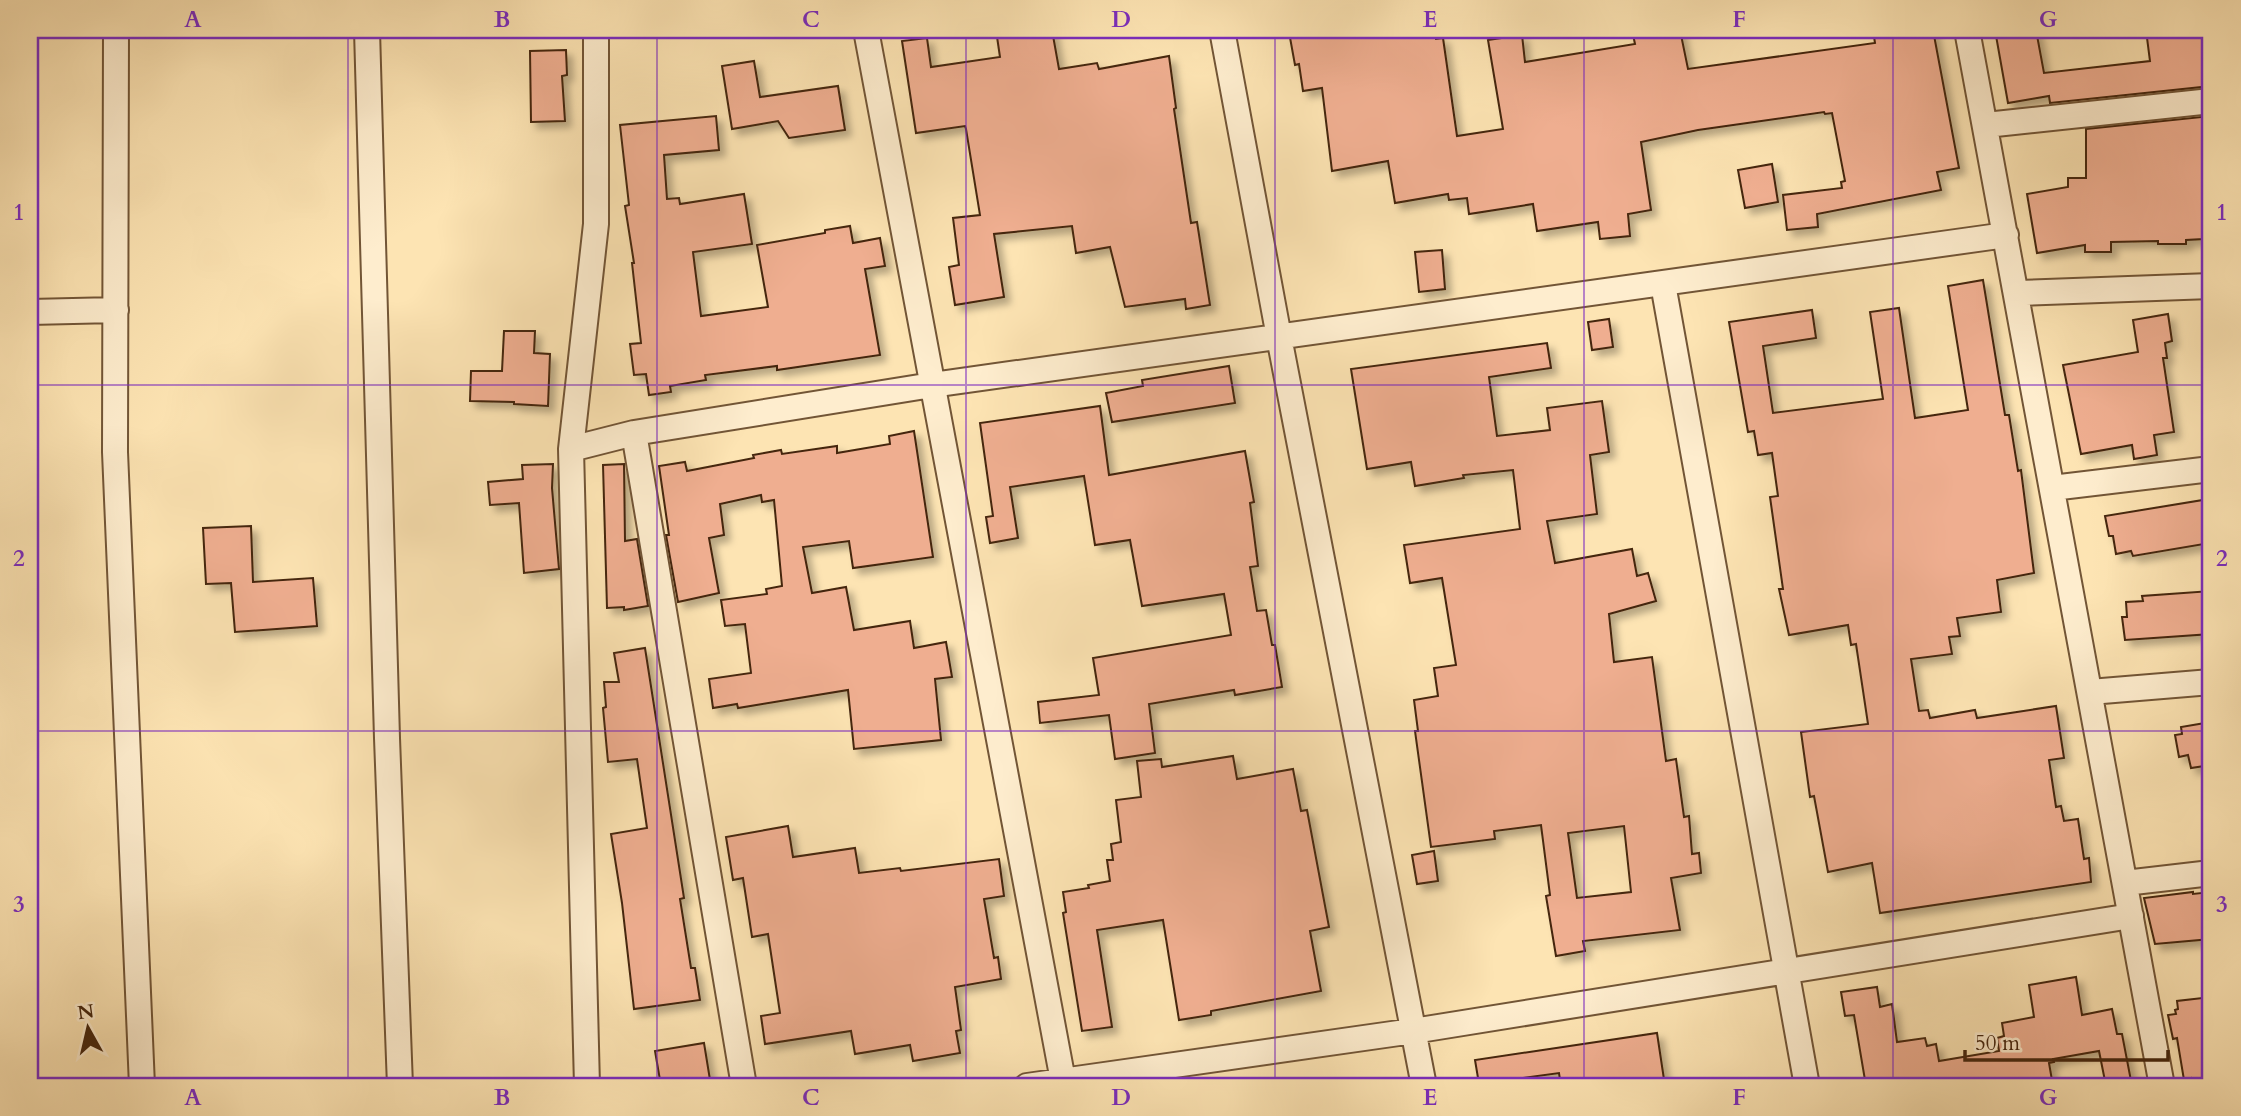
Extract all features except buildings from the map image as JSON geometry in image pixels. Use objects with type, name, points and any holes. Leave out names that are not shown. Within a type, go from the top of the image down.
[{"type":"street","points":[[116,30],[116,452],[142,1086]]},
{"type":"street","points":[[368,30],[387,738],[400,1086]]},
{"type":"street","points":[[587,1086],[571,449],[596,224],[596,30]]},
{"type":"street","points":[[866,30],[1063,1083]]},
{"type":"street","points":[[1222,30],[1423,1086]]},
{"type":"street","points":[[1968,30],[2162,1086]]},
{"type":"street","points":[[1986,125],[2211,101]]},
{"type":"street","points":[[571,449],[634,433],[932,385],[2006,235]]},
{"type":"street","points":[[1663,284],[1807,1086]]},
{"type":"street","points":[[2017,293],[2211,286]]},
{"type":"street","points":[[30,312],[116,310]]},
{"type":"street","points":[[634,433],[744,1086]]},
{"type":"street","points":[[2052,488],[2211,469]]},
{"type":"street","points":[[2090,692],[2211,682]]},
{"type":"street","points":[[2125,883],[2211,873]]},
{"type":"street","points":[[1027,1086],[1063,1083],[1413,1031],[2131,916]]}]
